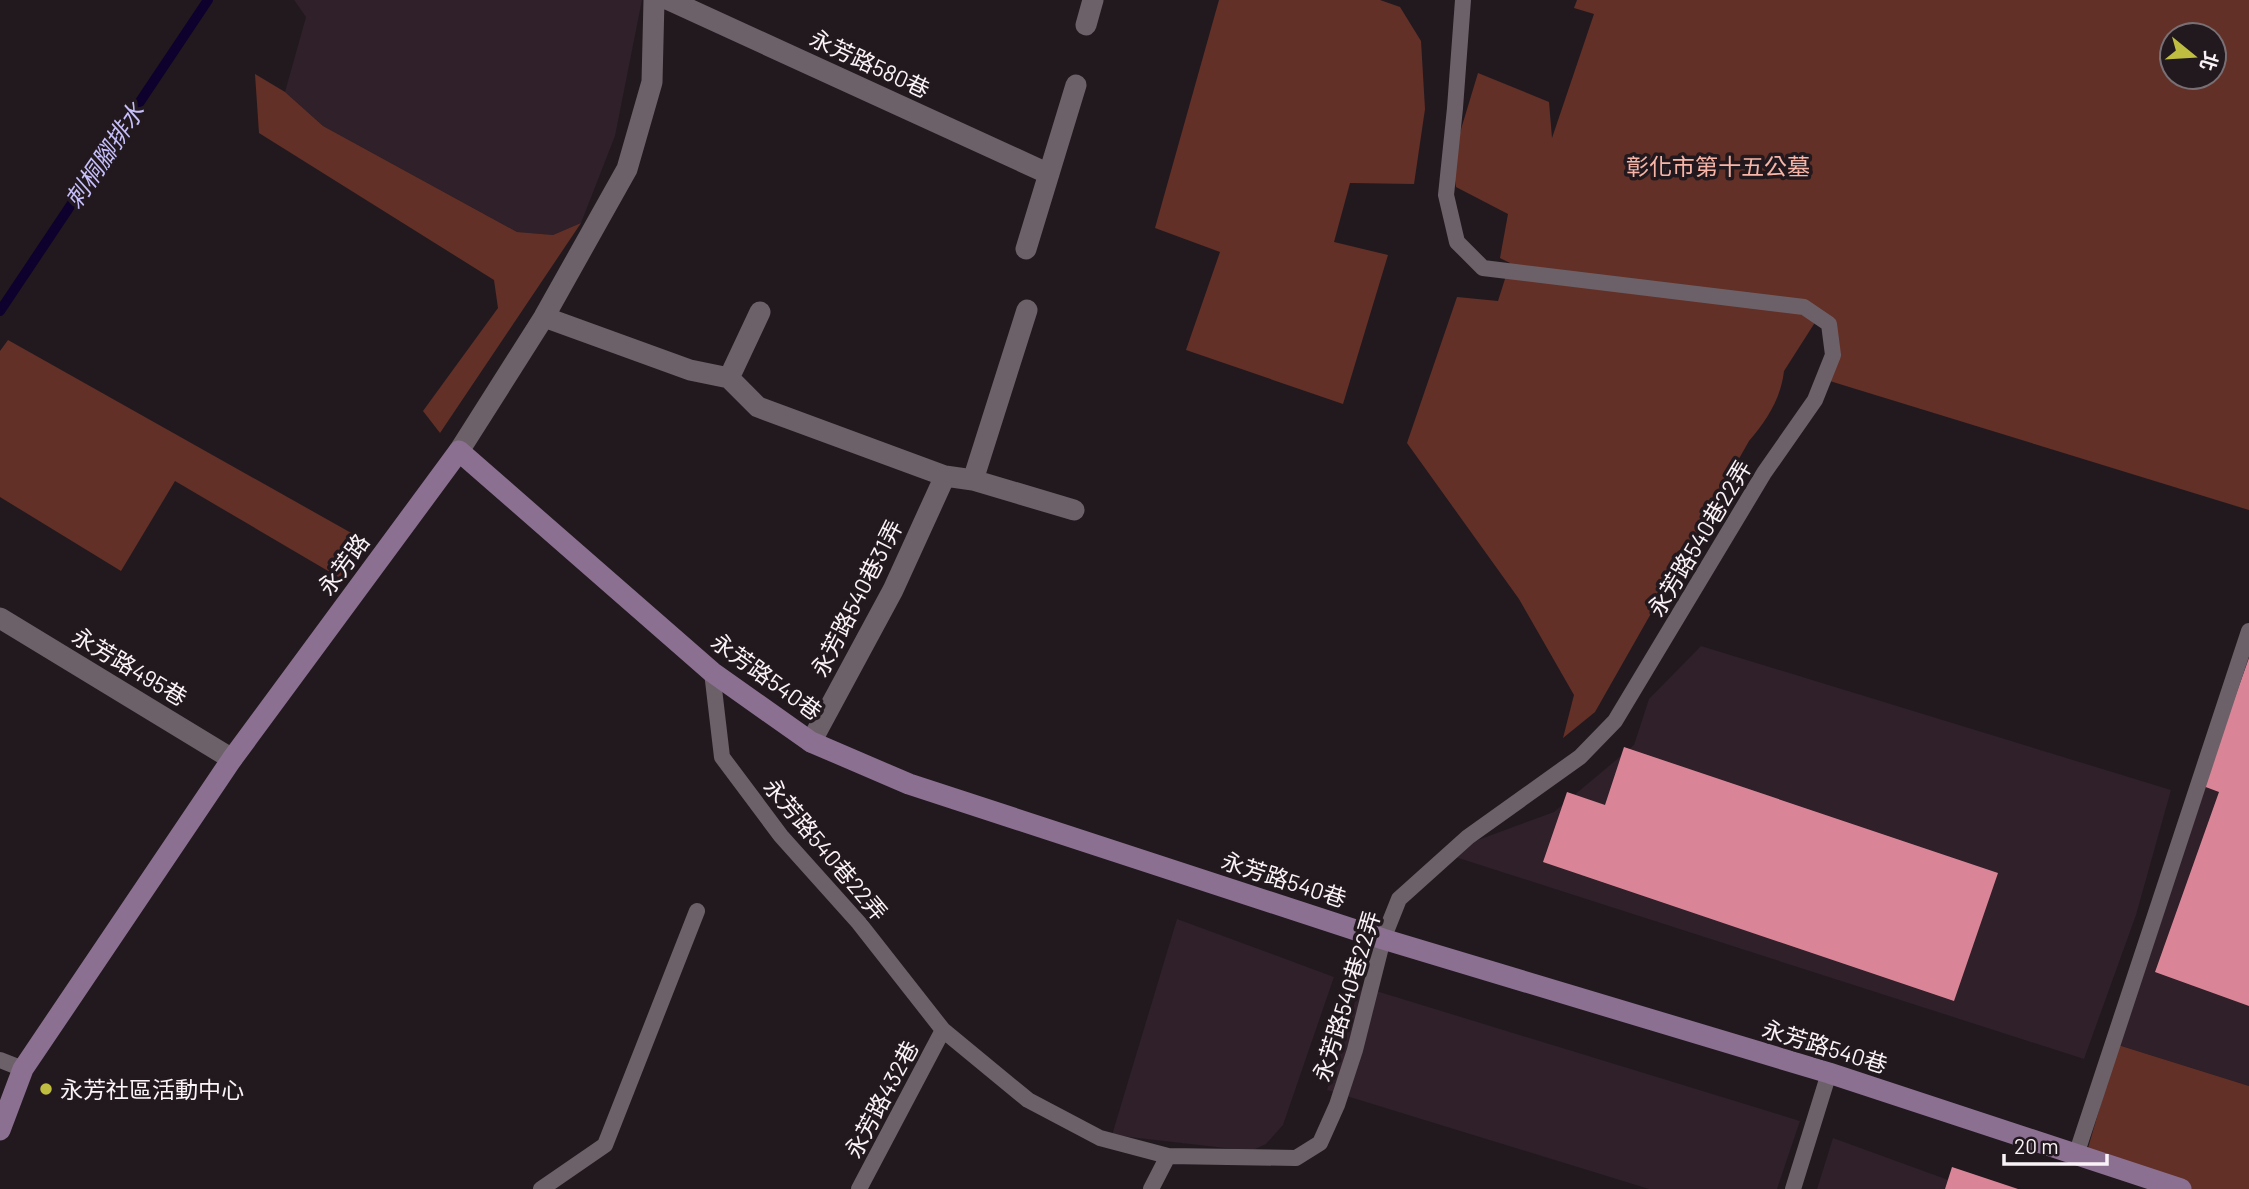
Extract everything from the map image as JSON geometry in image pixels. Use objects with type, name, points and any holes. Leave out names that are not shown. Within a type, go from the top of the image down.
[{"type":"street","name":"永芳路","points":[[0,1130],[23,1069],[232,759],[459,451],[544,317],[627,169],[652,82],[654,0]]},
{"type":"street","name":"永芳路580巷","points":[[669,0],[1049,174]]},
{"type":"street","points":[[1086,25],[1093,0]]},
{"type":"street","points":[[1026,249],[1076,85]]},
{"type":"street","points":[[973,480],[1027,310]]},
{"type":"street","points":[[729,378],[760,312]]},
{"type":"street","points":[[544,317],[690,370],[729,378],[758,407],[945,476],[973,480],[1074,510]]},
{"type":"street","name":"永芳路540巷","points":[[459,451],[712,672],[811,742],[909,784],[1383,939],[1829,1073],[2181,1189]]},
{"type":"street","name":"永芳路540巷31弄","points":[[811,742],[893,590],[945,476]]},
{"type":"street","name":"永芳路495巷","points":[[0,618],[232,759]]},
{"type":"lane","name":"永芳路540巷22弄","points":[[712,672],[722,757],[781,836],[859,923],[943,1030],[1028,1100],[1100,1138],[1168,1156],[1296,1158],[1320,1143],[1337,1105],[1355,1050],[1383,939],[1399,899],[1468,837],[1580,757],[1615,721],[1764,473],[1815,400],[1833,355],[1829,324],[1804,307],[1483,268],[1457,242],[1446,195],[1463,0]]},
{"type":"lane","points":[[2077,1155],[2249,631]]},
{"type":"lane","points":[[541,1189],[604,1145],[698,911]]},
{"type":"lane","name":"永芳路432巷","points":[[859,1189],[943,1030]]},
{"type":"lane","points":[[0,1060],[23,1069]]},
{"type":"lane","points":[[1793,1189],[1829,1073]]},
{"type":"lane","points":[[1151,1189],[1168,1156]]},
{"type":"shaded area","points":[[294,0],[642,0],[615,136],[581,223],[553,235],[517,232],[323,126],[285,92],[306,17]]},
{"type":"shaded area","points":[[1701,646],[2171,790],[2136,915],[2084,1059],[1443,853],[1554,812],[1634,745],[1649,699]]},
{"type":"shaded area","points":[[2249,648],[2249,1086],[2118,1045]]},
{"type":"shaded area","points":[[1177,919],[1334,977],[1283,1125],[1266,1144],[1251,1151],[1112,1135]]},
{"type":"shaded area","points":[[1360,986],[1800,1121],[1777,1189],[1649,1189],[1327,1090]]},
{"type":"shaded area","points":[[1833,1138],[1973,1189],[1817,1189]]},
{"type":"green space","points":[[1219,0],[1380,0],[1400,7],[1421,41],[1425,109],[1414,184],[1350,183],[1334,242],[1388,255],[1343,404],[1186,350],[1220,252],[1155,228]]},
{"type":"green space","name":"彰化市第十五公墓","points":[[1577,0],[2249,0],[2249,510],[1820,378],[1832,327],[1821,313],[1784,371],[1772,408],[1749,441],[1595,712],[1563,738],[1574,695],[1519,599],[1407,443],[1457,297],[1498,301],[1510,263],[1500,258],[1508,214],[1456,187],[1452,159],[1478,73],[1549,102],[1552,138],[1594,14],[1574,8]]},
{"type":"green space","points":[[255,74],[285,92],[323,126],[517,232],[553,235],[581,223],[440,433],[423,411],[498,308],[494,280],[259,133]]},
{"type":"green space","points":[[8,340],[362,539],[340,578],[175,481],[121,571],[0,497],[0,351]]},
{"type":"green space","points":[[2118,1045],[2249,1086],[2249,1189],[2190,1189],[2088,1148]]},
{"type":"building","points":[[2249,658],[2249,1006],[2155,972],[2219,792],[2203,786]]},
{"type":"building","points":[[1624,747],[1998,873],[1954,1001],[1543,862],[1567,792],[1605,805]]},
{"type":"building","points":[[1952,1167],[2018,1189],[1945,1189]]},
{"type":"waterway","name":"刺桐腳排水","points":[[0,311],[208,0]]},
{"type":"place","name":"永芳社區活動中心","points":[[46,1089]]}]
